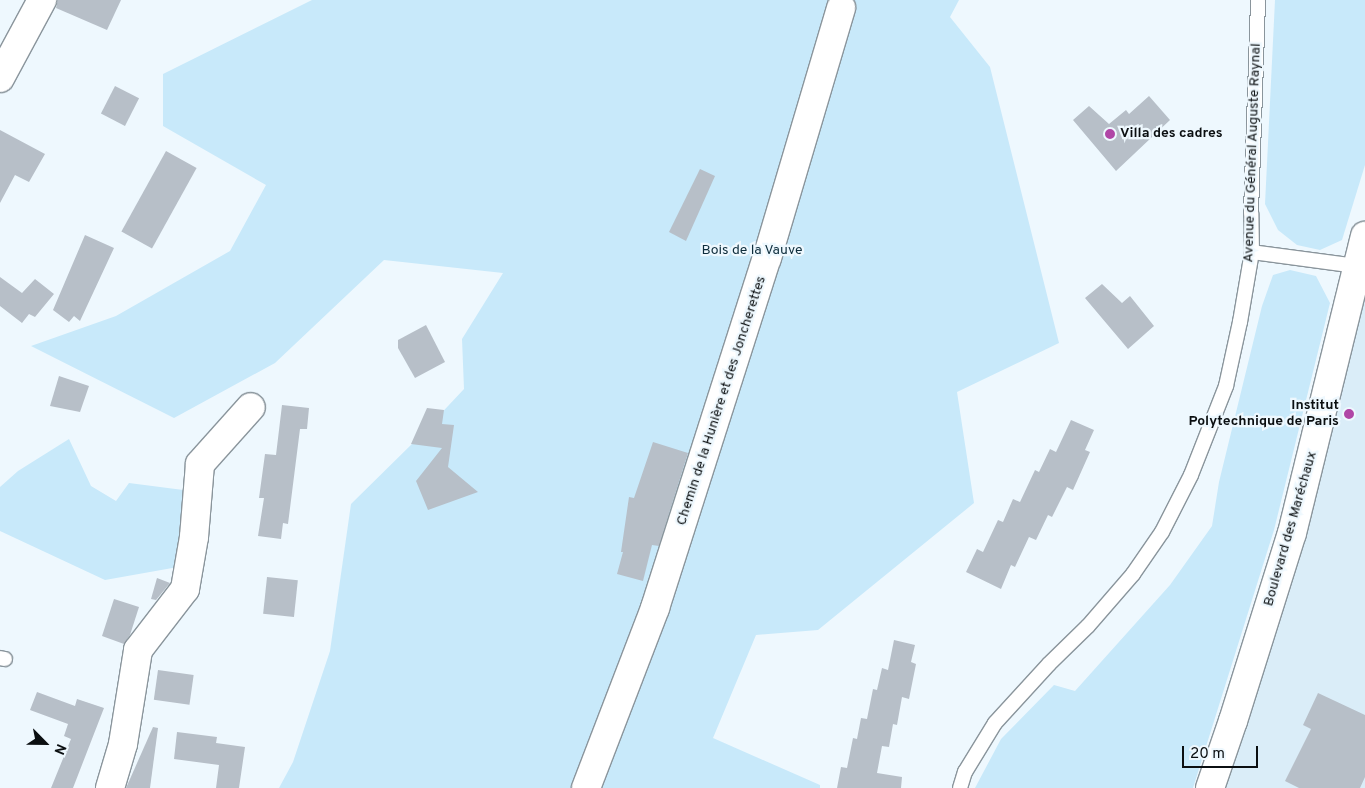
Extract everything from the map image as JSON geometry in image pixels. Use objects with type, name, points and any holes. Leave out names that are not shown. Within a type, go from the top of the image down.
[{"type":"street","points":[[0,78],[42,0]]},
{"type":"street","name":"Chemin de la Hunière et des Joncherettes","points":[[586,788],[658,598],[768,258],[841,8]]},
{"type":"street","name":"Boulevard des Maréchaux","points":[[1210,788],[1292,533],[1365,236]]},
{"type":"street","points":[[110,788],[123,744],[138,650],[186,589],[194,537],[200,464],[251,407]]},
{"type":"lane","name":"Avenue du Général Auguste Raynal","points":[[960,788],[965,772],[995,723],[1049,664],[1088,626],[1133,574],[1162,532],[1191,475],[1226,386],[1240,322],[1252,252],[1250,212],[1258,0]]},
{"type":"lane","points":[[1252,252],[1358,266]]},
{"type":"shaded area","name":"Institut Polytechnique de Paris","points":[[1365,287],[1365,788],[1224,788]]},
{"type":"green space","name":"Bois de la Vauve","points":[[312,0],[959,0],[950,17],[990,67],[1059,343],[957,392],[974,503],[818,630],[756,635],[713,738],[820,785],[820,788],[279,788],[293,762],[330,651],[351,504],[417,439],[464,389],[462,339],[503,273],[384,260],[275,363],[174,418],[31,346],[116,316],[230,251],[266,185],[163,126],[163,74]]},
{"type":"green space","points":[[1275,0],[1365,0],[1365,165],[1342,240],[1320,250],[1297,245],[1278,230],[1265,204]]},
{"type":"green space","points":[[1290,270],[1316,276],[1330,303],[1274,530],[1193,788],[975,788],[1001,739],[1054,685],[1075,691],[1170,585],[1212,526],[1219,482],[1262,306],[1273,275]]},
{"type":"green space","points":[[69,439],[91,486],[116,501],[129,483],[191,491],[178,567],[105,580],[0,531],[0,487],[18,471]]},
{"type":"building","points":[[58,0],[121,0],[107,30],[56,8]]},
{"type":"building","points":[[115,86],[139,98],[125,126],[101,114]]},
{"type":"building","name":"Villa des cadres","points":[[1149,96],[1170,120],[1116,171],[1073,120],[1089,106],[1109,124],[1126,110],[1129,114]]},
{"type":"building","points":[[0,130],[45,154],[29,182],[15,175],[0,203]]},
{"type":"building","points":[[166,151],[197,168],[152,248],[121,231]]},
{"type":"building","points":[[700,169],[715,176],[686,241],[669,232]]},
{"type":"building","points":[[85,235],[114,248],[80,321],[74,316],[69,322],[53,310]]},
{"type":"building","points":[[0,277],[22,293],[35,279],[54,294],[35,317],[29,314],[22,323],[0,306]]},
{"type":"building","points":[[1102,284],[1122,303],[1130,296],[1154,326],[1128,349],[1085,298]]},
{"type":"building","points":[[426,325],[445,362],[415,378],[398,348],[398,340]]},
{"type":"building","points":[[59,376],[89,386],[80,412],[50,406]]},
{"type":"building","points":[[282,405],[309,408],[307,429],[300,429],[288,524],[283,523],[281,539],[258,536],[264,498],[259,498],[265,454],[276,455]]},
{"type":"building","points":[[427,408],[444,410],[442,424],[454,425],[448,467],[478,492],[428,510],[416,481],[442,448],[411,444]]},
{"type":"building","points":[[1071,420],[1094,430],[1085,450],[1090,452],[1073,490],[1067,487],[1052,517],[1048,515],[1036,540],[1029,537],[1015,567],[1011,565],[1001,589],[966,572],[977,549],[983,552],[998,520],[1003,522],[1013,499],[1020,502],[1035,470],[1039,472],[1050,449],[1056,452]]},
{"type":"building","points":[[653,442],[688,453],[659,546],[652,545],[643,581],[617,574],[623,552],[621,552],[629,497],[634,498]]},
{"type":"building","points":[[267,577],[298,580],[294,617],[263,614]]},
{"type":"building","points":[[157,578],[170,583],[156,600],[151,599]]},
{"type":"building","points":[[114,599],[139,607],[130,635],[124,644],[102,636]]},
{"type":"building","points":[[894,640],[915,645],[911,662],[916,664],[909,699],[902,697],[897,725],[893,724],[889,747],[882,746],[877,773],[902,777],[901,788],[837,788],[841,767],[847,768],[853,738],[857,739],[861,718],[867,719],[873,689],[877,690],[882,668],[888,670]]},
{"type":"building","points":[[158,670],[194,675],[189,705],[154,700]]},
{"type":"building","points":[[37,692],[75,706],[77,699],[104,708],[73,788],[51,788],[71,739],[64,736],[68,724],[30,710]]},
{"type":"building","points":[[1318,693],[1365,715],[1365,777],[1360,788],[1299,788],[1285,781],[1311,729],[1303,725]]},
{"type":"building","points":[[153,727],[158,728],[150,788],[126,788]]},
{"type":"building","points":[[177,732],[217,737],[216,743],[245,747],[239,788],[216,788],[219,765],[174,759]]},
{"type":"place","name":"Villa des cadres","points":[[1110,134]]},
{"type":"place","name":"Institut Polytechnique de Paris","points":[[1349,414]]}]
